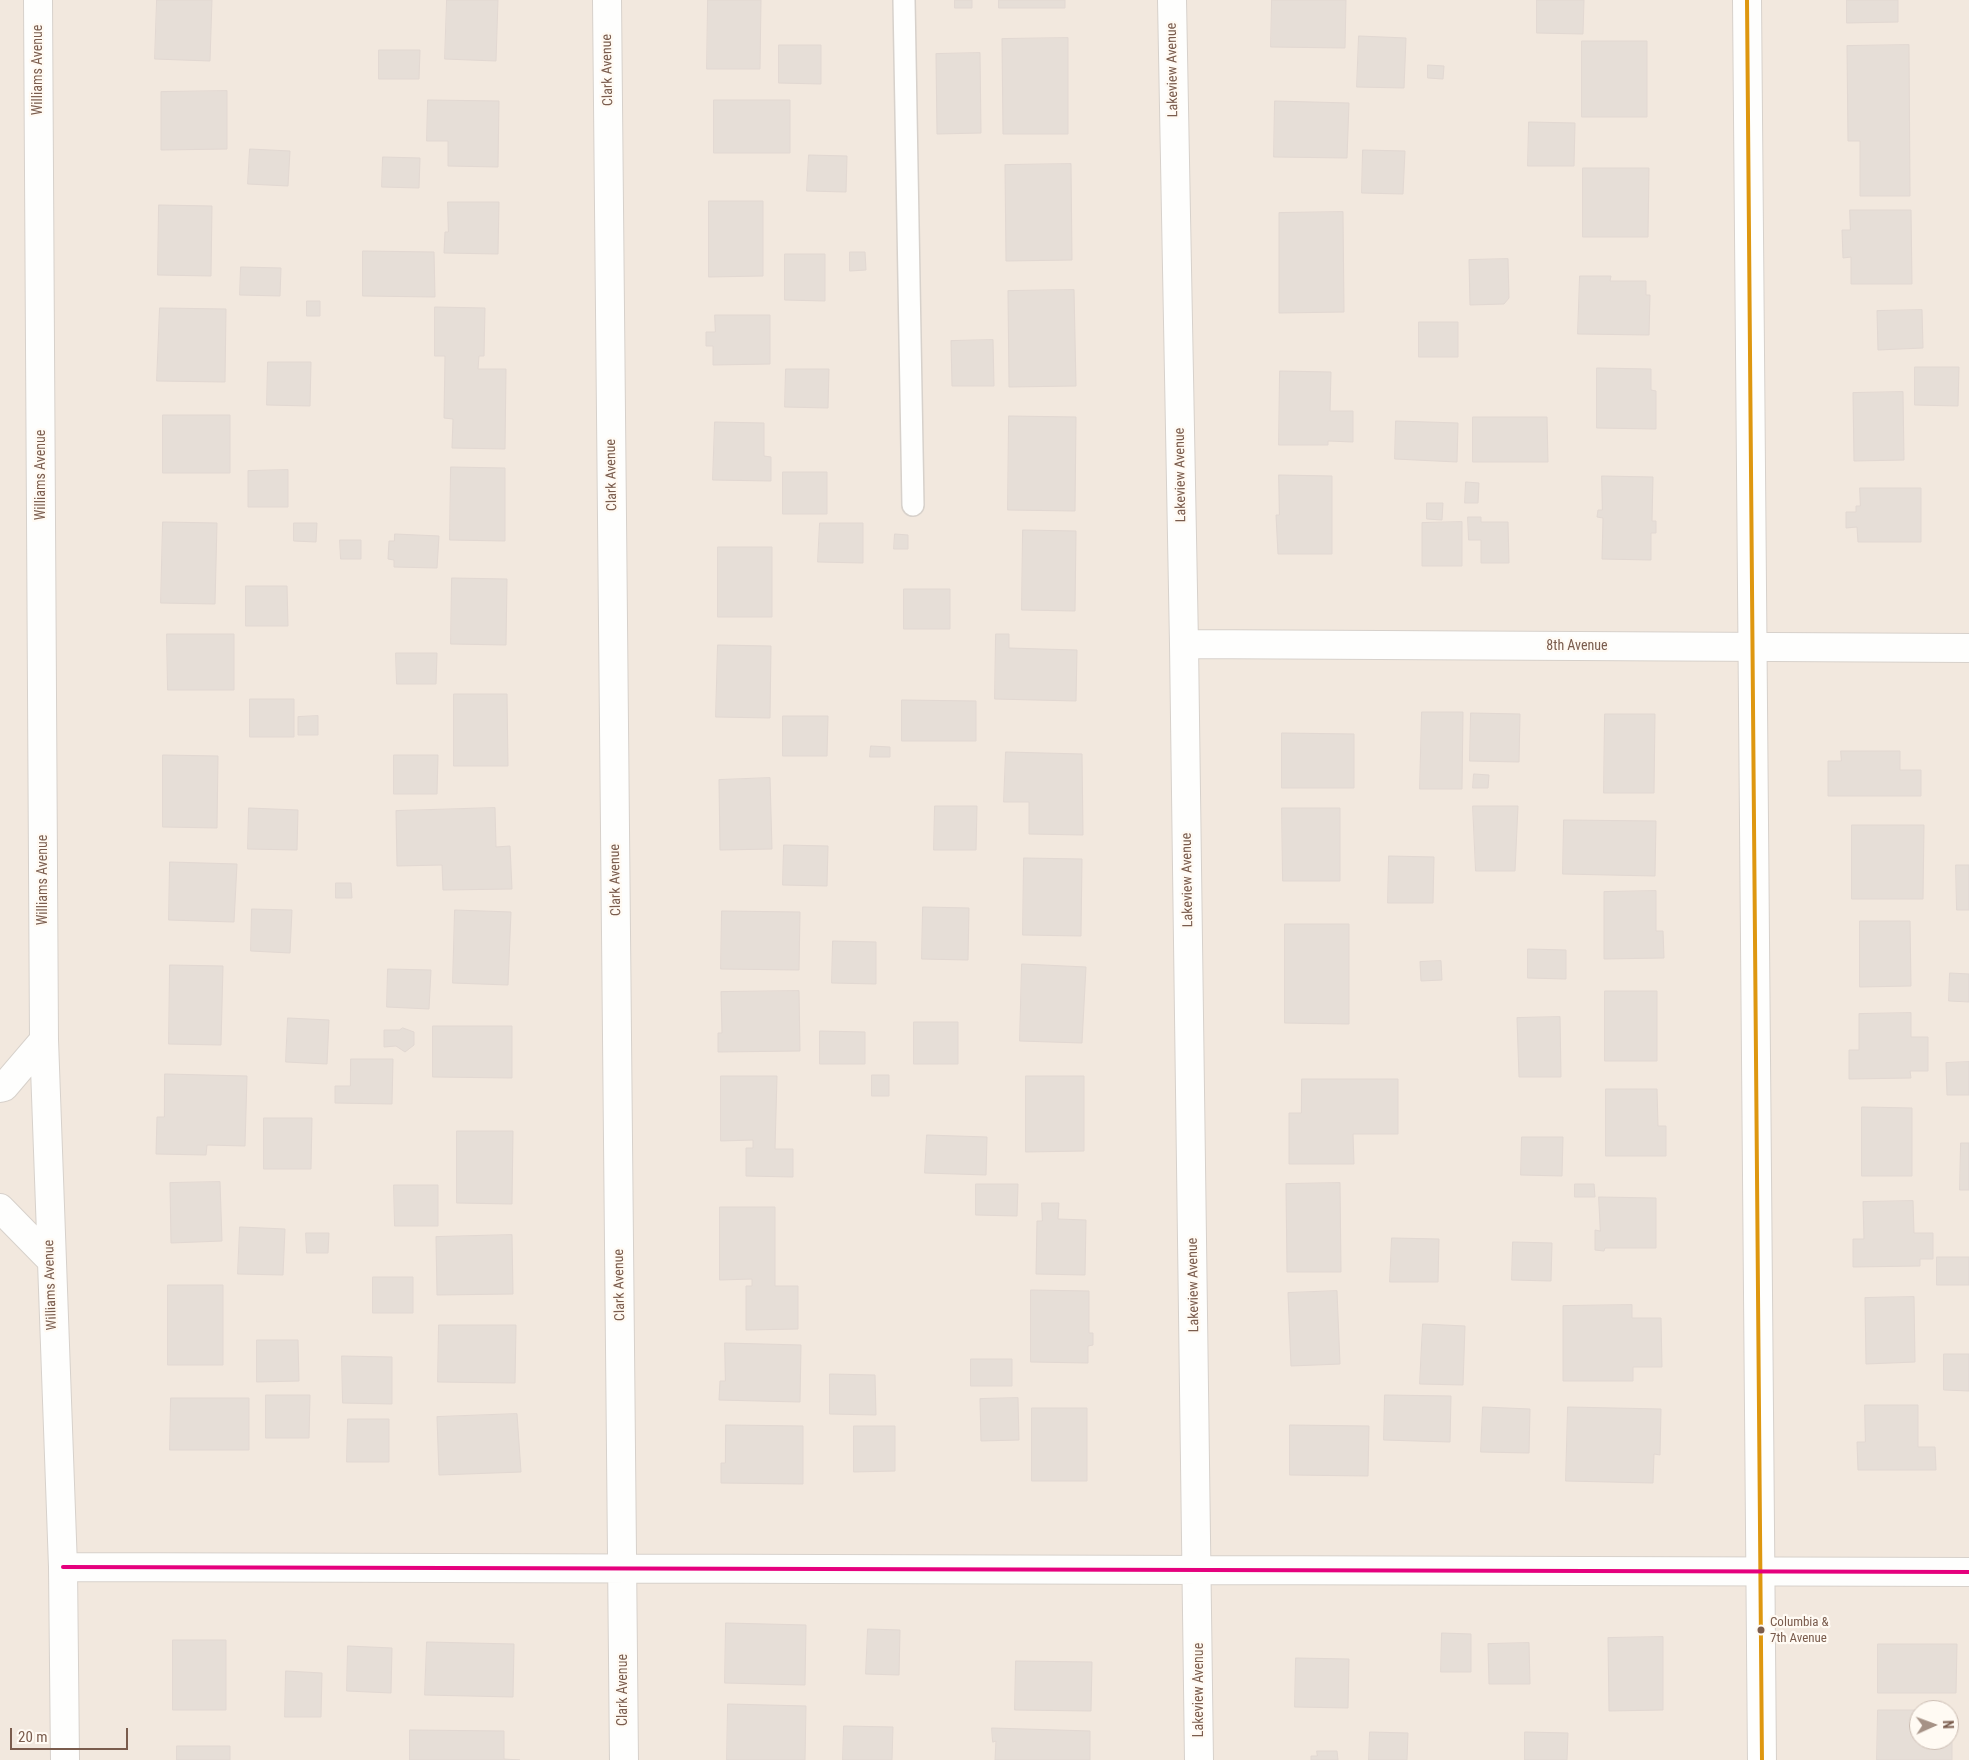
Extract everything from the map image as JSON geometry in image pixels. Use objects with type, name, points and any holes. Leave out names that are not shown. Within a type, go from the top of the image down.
[{"type":"street","name":"Williams Avenue","points":[[38,0],[44,1040],[50,1259],[63,1567],[65,1760]]},
{"type":"street","name":"Clark Avenue","points":[[607,0],[624,1760]]},
{"type":"street","name":"Lakeview Avenue","points":[[1172,0],[1184,644],[1198,1570],[1199,1760]]},
{"type":"street","points":[[1746,0],[1754,646],[1759,1571],[1762,1760]]},
{"type":"street","name":"8th Avenue","points":[[1184,644],[1969,648]]},
{"type":"street","points":[[0,1088],[4,1087],[44,1040]]},
{"type":"street","points":[[0,1208],[50,1259]]},
{"type":"street","points":[[63,1567],[1969,1572]]},
{"type":"lane","points":[[904,0],[913,505]]},
{"type":"shaded area","points":[[0,0],[1969,0],[1969,1760],[0,1760]]},
{"type":"building","points":[[157,0],[212,0],[210,61],[155,59]]},
{"type":"building","points":[[447,0],[498,0],[496,61],[445,59]]},
{"type":"building","points":[[708,0],[761,0],[760,69],[707,69]]},
{"type":"building","points":[[955,0],[972,0],[972,8],[955,8]]},
{"type":"building","points":[[999,0],[1065,0],[1065,8],[999,8]]},
{"type":"building","points":[[1272,0],[1346,0],[1345,48],[1271,47]]},
{"type":"building","points":[[1537,0],[1584,0],[1583,34],[1537,33]]},
{"type":"building","points":[[1847,0],[1898,0],[1898,22],[1847,23]]},
{"type":"building","points":[[1359,36],[1406,38],[1404,88],[1357,87]]},
{"type":"building","points":[[1068,38],[1068,134],[1003,134],[1002,39]]},
{"type":"building","points":[[1582,41],[1647,41],[1647,117],[1582,117]]},
{"type":"building","points":[[779,45],[821,45],[821,84],[779,83]]},
{"type":"building","points":[[1909,45],[1910,196],[1860,196],[1860,141],[1848,141],[1847,46]]},
{"type":"building","points":[[379,50],[420,50],[419,79],[379,79]]},
{"type":"building","points":[[980,53],[981,133],[937,134],[936,54]]},
{"type":"building","points":[[1428,65],[1444,66],[1443,79],[1428,78]]},
{"type":"building","points":[[227,91],[227,149],[161,150],[161,92]]},
{"type":"building","points":[[428,100],[499,101],[498,167],[448,166],[448,141],[427,141]]},
{"type":"building","points":[[714,100],[790,100],[790,153],[714,153]]},
{"type":"building","points":[[1275,101],[1349,103],[1347,158],[1274,157]]},
{"type":"building","points":[[1529,122],[1575,123],[1574,166],[1528,166]]},
{"type":"building","points":[[250,149],[290,151],[288,186],[248,184]]},
{"type":"building","points":[[1363,150],[1405,151],[1403,194],[1362,193]]},
{"type":"building","points":[[809,155],[847,156],[846,192],[807,191]]},
{"type":"building","points":[[383,157],[420,158],[419,188],[382,187]]},
{"type":"building","points":[[1071,164],[1072,260],[1006,261],[1005,165]]},
{"type":"building","points":[[1583,168],[1649,168],[1648,237],[1583,237]]},
{"type":"building","points":[[709,201],[763,201],[763,276],[709,277]]},
{"type":"building","points":[[448,202],[499,202],[498,254],[444,253],[445,232],[448,232]]},
{"type":"building","points":[[159,205],[212,206],[211,276],[158,275]]},
{"type":"building","points":[[1850,210],[1911,210],[1912,284],[1851,284],[1851,257],[1843,258],[1842,230],[1850,230]]},
{"type":"building","points":[[1343,212],[1344,312],[1279,313],[1279,213]]},
{"type":"building","points":[[363,251],[434,252],[435,297],[363,296]]},
{"type":"building","points":[[850,252],[865,252],[866,270],[850,271]]},
{"type":"building","points":[[785,254],[825,254],[825,301],[785,300]]},
{"type":"building","points":[[1508,259],[1509,298],[1504,304],[1470,305],[1469,260]]},
{"type":"building","points":[[241,267],[281,268],[280,296],[240,295]]},
{"type":"building","points":[[1580,276],[1611,276],[1610,281],[1646,281],[1646,295],[1650,295],[1649,335],[1578,334]]},
{"type":"building","points":[[1074,290],[1076,386],[1009,387],[1008,291]]},
{"type":"building","points":[[307,301],[320,301],[320,316],[307,316]]},
{"type":"building","points":[[435,307],[485,308],[484,356],[479,356],[478,369],[506,369],[505,449],[452,448],[453,419],[444,418],[445,356],[435,356]]},
{"type":"building","points":[[160,308],[226,309],[225,382],[157,381]]},
{"type":"building","points":[[1922,310],[1923,348],[1878,350],[1877,311]]},
{"type":"building","points":[[715,315],[770,315],[770,364],[713,365],[713,346],[706,346],[706,332],[715,332]]},
{"type":"building","points":[[1419,322],[1458,322],[1458,357],[1419,357]]},
{"type":"building","points":[[993,340],[994,386],[952,386],[951,341]]},
{"type":"building","points":[[268,362],[311,362],[310,406],[267,405]]},
{"type":"building","points":[[1915,367],[1959,367],[1958,406],[1915,405]]},
{"type":"building","points":[[1597,368],[1651,369],[1651,390],[1656,391],[1656,429],[1597,428]]},
{"type":"building","points":[[786,369],[829,369],[828,408],[785,407]]},
{"type":"building","points":[[1280,371],[1331,372],[1330,411],[1353,411],[1353,442],[1328,441],[1328,445],[1279,445]]},
{"type":"building","points":[[1903,392],[1904,460],[1854,461],[1853,393]]},
{"type":"building","points":[[163,415],[230,415],[230,473],[163,473]]},
{"type":"building","points":[[1009,416],[1076,417],[1075,511],[1008,510]]},
{"type":"building","points":[[1473,417],[1547,417],[1548,462],[1473,462]]},
{"type":"building","points":[[1396,421],[1458,423],[1457,462],[1395,459]]},
{"type":"building","points":[[715,422],[764,423],[764,456],[771,457],[771,481],[713,480]]},
{"type":"building","points":[[451,467],[505,468],[505,541],[450,540]]},
{"type":"building","points":[[288,470],[288,507],[248,507],[248,471]]},
{"type":"building","points":[[783,472],[827,472],[827,514],[783,514]]},
{"type":"building","points":[[1279,475],[1332,476],[1332,554],[1278,554],[1276,515],[1279,515]]},
{"type":"building","points":[[1602,476],[1653,477],[1652,521],[1656,521],[1656,533],[1651,533],[1651,560],[1602,559],[1603,518],[1597,517],[1598,510],[1602,510]]},
{"type":"building","points":[[1466,482],[1479,483],[1478,503],[1465,503]]},
{"type":"building","points":[[1860,488],[1921,488],[1921,542],[1858,542],[1857,527],[1846,528],[1846,512],[1856,512],[1856,506],[1860,506]]},
{"type":"building","points":[[1427,503],[1443,503],[1442,520],[1427,519]]},
{"type":"building","points":[[1468,517],[1481,517],[1481,522],[1508,522],[1509,563],[1481,563],[1481,540],[1469,540]]},
{"type":"building","points":[[163,522],[217,523],[215,604],[161,603]]},
{"type":"building","points":[[1462,522],[1462,566],[1422,566],[1422,523]]},
{"type":"building","points":[[294,523],[317,523],[316,542],[294,541]]},
{"type":"building","points":[[820,523],[863,523],[863,563],[818,562]]},
{"type":"building","points":[[1023,530],[1076,531],[1075,611],[1022,610]]},
{"type":"building","points":[[395,534],[439,536],[437,568],[394,567],[394,560],[388,559],[389,541],[394,541]]},
{"type":"building","points":[[895,534],[908,535],[908,549],[894,549]]},
{"type":"building","points":[[340,540],[361,540],[361,559],[341,559]]},
{"type":"building","points":[[718,547],[772,547],[772,617],[718,617]]},
{"type":"building","points":[[452,578],[507,579],[506,645],[451,644]]},
{"type":"building","points":[[246,586],[287,586],[288,626],[246,626]]},
{"type":"building","points":[[904,589],[950,589],[950,629],[904,629]]},
{"type":"building","points":[[167,634],[234,634],[234,690],[168,690]]},
{"type":"building","points":[[996,634],[1009,634],[1009,648],[1077,650],[1076,701],[995,699]]},
{"type":"building","points":[[718,645],[771,646],[770,718],[716,717]]},
{"type":"building","points":[[396,653],[437,653],[436,684],[397,684]]},
{"type":"building","points":[[454,694],[507,694],[508,766],[454,766]]},
{"type":"building","points":[[250,699],[294,699],[294,737],[250,737]]},
{"type":"building","points":[[902,700],[976,701],[976,741],[902,741]]},
{"type":"building","points":[[1422,712],[1463,712],[1462,789],[1420,789]]},
{"type":"building","points":[[1471,713],[1520,714],[1519,762],[1470,761]]},
{"type":"building","points":[[1605,714],[1655,714],[1654,793],[1604,793]]},
{"type":"building","points":[[318,716],[318,735],[298,735],[298,717]]},
{"type":"building","points":[[783,716],[828,716],[827,756],[783,756]]},
{"type":"building","points":[[1282,733],[1354,734],[1354,788],[1282,788]]},
{"type":"building","points":[[871,746],[890,747],[890,757],[870,757]]},
{"type":"building","points":[[1841,751],[1900,751],[1900,770],[1921,770],[1921,796],[1828,796],[1828,761],[1841,761]]},
{"type":"building","points":[[1006,752],[1082,754],[1083,835],[1029,834],[1029,802],[1004,802]]},
{"type":"building","points":[[163,755],[218,756],[217,828],[163,827]]},
{"type":"building","points":[[394,755],[438,755],[437,794],[394,794]]},
{"type":"building","points":[[1474,774],[1489,775],[1488,788],[1473,788]]},
{"type":"building","points":[[770,778],[772,849],[720,850],[719,780]]},
{"type":"building","points":[[935,806],[977,806],[976,850],[934,850]]},
{"type":"building","points":[[1473,806],[1518,806],[1515,871],[1476,871]]},
{"type":"building","points":[[249,808],[298,810],[297,850],[248,849]]},
{"type":"building","points":[[495,808],[496,847],[510,846],[512,889],[443,890],[442,865],[397,866],[396,811]]},
{"type":"building","points":[[1282,808],[1340,808],[1340,881],[1283,881]]},
{"type":"building","points":[[1564,820],[1656,821],[1655,876],[1563,874]]},
{"type":"building","points":[[1852,825],[1924,825],[1923,899],[1852,899]]},
{"type":"building","points":[[784,845],[828,846],[827,886],[783,885]]},
{"type":"building","points":[[1389,856],[1434,857],[1433,903],[1388,903]]},
{"type":"building","points":[[1024,858],[1082,859],[1081,936],[1023,935]]},
{"type":"building","points":[[170,862],[237,864],[234,922],[169,920]]},
{"type":"building","points":[[1956,865],[1969,865],[1969,910],[1957,910]]},
{"type":"building","points":[[336,883],[351,883],[352,898],[336,898]]},
{"type":"building","points":[[1656,891],[1656,931],[1663,931],[1664,958],[1604,959],[1604,892]]},
{"type":"building","points":[[923,907],[969,908],[968,960],[922,959]]},
{"type":"building","points":[[252,909],[292,910],[290,953],[251,951]]},
{"type":"building","points":[[455,910],[511,912],[508,985],[453,983]]},
{"type":"building","points":[[722,911],[800,912],[799,970],[721,969]]},
{"type":"building","points":[[1860,921],[1910,921],[1911,986],[1860,987]]},
{"type":"building","points":[[1285,924],[1349,924],[1349,1024],[1285,1023]]},
{"type":"building","points":[[833,941],[876,942],[876,984],[832,983]]},
{"type":"building","points":[[1528,949],[1566,950],[1566,979],[1528,978]]},
{"type":"building","points":[[1441,961],[1442,980],[1421,981],[1420,962]]},
{"type":"building","points":[[1022,964],[1086,967],[1082,1043],[1020,1041]]},
{"type":"building","points":[[170,965],[223,966],[221,1045],[169,1044]]},
{"type":"building","points":[[388,969],[431,970],[429,1009],[387,1007]]},
{"type":"building","points":[[1950,973],[1969,974],[1969,1002],[1949,1001]]},
{"type":"building","points":[[799,991],[800,1051],[718,1052],[718,1033],[722,1033],[721,992]]},
{"type":"building","points":[[1605,991],[1657,991],[1657,1061],[1605,1061]]},
{"type":"building","points":[[1911,1013],[1911,1037],[1928,1037],[1928,1071],[1910,1071],[1911,1078],[1849,1079],[1849,1050],[1859,1050],[1859,1014]]},
{"type":"building","points":[[1560,1017],[1561,1077],[1519,1077],[1517,1018]]},
{"type":"building","points":[[288,1018],[329,1020],[327,1064],[286,1062]]},
{"type":"building","points":[[914,1022],[958,1022],[958,1064],[914,1064]]},
{"type":"building","points":[[433,1026],[512,1026],[512,1078],[433,1077]]},
{"type":"building","points":[[403,1028],[414,1032],[414,1045],[405,1052],[396,1046],[384,1047],[384,1030],[399,1030]]},
{"type":"building","points":[[820,1031],[865,1032],[865,1064],[820,1064]]},
{"type":"building","points":[[351,1059],[393,1059],[392,1104],[335,1103],[335,1086],[350,1086]]},
{"type":"building","points":[[1969,1062],[1969,1095],[1947,1095],[1946,1063]]},
{"type":"building","points":[[165,1074],[247,1076],[245,1146],[207,1145],[206,1155],[156,1154],[157,1117],[164,1117]]},
{"type":"building","points":[[872,1075],[889,1075],[889,1096],[872,1096]]},
{"type":"building","points":[[721,1076],[777,1076],[775,1149],[793,1149],[793,1177],[746,1176],[746,1148],[753,1148],[753,1140],[721,1141]]},
{"type":"building","points":[[1026,1076],[1084,1076],[1084,1151],[1026,1152]]},
{"type":"building","points":[[1302,1079],[1398,1079],[1398,1134],[1353,1134],[1354,1164],[1289,1164],[1289,1113],[1301,1113]]},
{"type":"building","points":[[1606,1089],[1657,1089],[1658,1126],[1666,1126],[1666,1156],[1606,1156]]},
{"type":"building","points":[[1862,1107],[1912,1108],[1912,1176],[1862,1176]]},
{"type":"building","points":[[264,1118],[312,1118],[311,1169],[264,1169]]},
{"type":"building","points":[[457,1131],[513,1131],[512,1204],[457,1203]]},
{"type":"building","points":[[927,1135],[987,1137],[986,1175],[925,1173]]},
{"type":"building","points":[[1522,1137],[1563,1137],[1562,1176],[1521,1175]]},
{"type":"building","points":[[1961,1143],[1969,1143],[1969,1190],[1960,1190]]},
{"type":"building","points":[[220,1182],[222,1241],[171,1243],[170,1183]]},
{"type":"building","points":[[1340,1183],[1341,1272],[1287,1272],[1286,1184]]},
{"type":"building","points":[[976,1184],[1018,1184],[1017,1216],[976,1215]]},
{"type":"building","points":[[1575,1184],[1594,1184],[1595,1197],[1575,1197]]},
{"type":"building","points":[[394,1185],[438,1185],[438,1226],[395,1226]]},
{"type":"building","points":[[1599,1197],[1656,1198],[1656,1248],[1605,1248],[1604,1251],[1595,1250],[1595,1230],[1600,1231]]},
{"type":"building","points":[[1913,1201],[1914,1233],[1933,1233],[1933,1259],[1920,1259],[1920,1266],[1853,1267],[1853,1239],[1864,1239],[1863,1202]]},
{"type":"building","points":[[1042,1203],[1059,1203],[1058,1219],[1086,1220],[1085,1275],[1036,1274],[1037,1221],[1042,1221]]},
{"type":"building","points":[[720,1207],[775,1207],[775,1286],[798,1286],[798,1329],[746,1330],[746,1286],[752,1286],[752,1279],[720,1280]]},
{"type":"building","points":[[240,1227],[285,1229],[283,1275],[238,1274]]},
{"type":"building","points":[[306,1233],[329,1233],[328,1253],[307,1253]]},
{"type":"building","points":[[512,1235],[513,1294],[437,1295],[436,1237]]},
{"type":"building","points":[[1392,1238],[1439,1239],[1438,1282],[1390,1282]]},
{"type":"building","points":[[1513,1242],[1552,1243],[1551,1281],[1512,1280]]},
{"type":"building","points":[[1937,1257],[1969,1257],[1969,1285],[1937,1285]]},
{"type":"building","points":[[373,1277],[413,1277],[413,1313],[373,1313]]},
{"type":"building","points":[[168,1285],[223,1285],[223,1365],[168,1365]]},
{"type":"building","points":[[1031,1290],[1089,1291],[1089,1333],[1093,1333],[1093,1345],[1088,1346],[1088,1363],[1031,1362]]},
{"type":"building","points":[[1337,1291],[1340,1364],[1291,1366],[1288,1293]]},
{"type":"building","points":[[1914,1297],[1915,1362],[1866,1364],[1865,1298]]},
{"type":"building","points":[[1632,1305],[1632,1318],[1661,1318],[1662,1367],[1633,1367],[1633,1381],[1563,1381],[1563,1306]]},
{"type":"building","points":[[1423,1324],[1465,1326],[1463,1385],[1420,1384]]},
{"type":"building","points":[[439,1325],[516,1325],[515,1383],[438,1382]]},
{"type":"building","points":[[257,1340],[298,1340],[299,1381],[257,1382]]},
{"type":"building","points":[[725,1343],[801,1345],[800,1402],[719,1400],[720,1381],[725,1381]]},
{"type":"building","points":[[1944,1354],[1969,1354],[1969,1391],[1944,1390]]},
{"type":"building","points":[[342,1356],[392,1357],[392,1404],[343,1403]]},
{"type":"building","points":[[971,1359],[1012,1359],[1012,1386],[971,1386]]},
{"type":"building","points":[[830,1374],[875,1375],[876,1415],[830,1414]]},
{"type":"building","points":[[266,1395],[310,1395],[309,1438],[266,1438]]},
{"type":"building","points":[[1385,1395],[1451,1396],[1450,1442],[1384,1440]]},
{"type":"building","points":[[171,1398],[249,1398],[249,1450],[170,1450]]},
{"type":"building","points":[[1018,1398],[1019,1440],[981,1441],[980,1399]]},
{"type":"building","points":[[1865,1405],[1918,1405],[1918,1447],[1935,1447],[1936,1470],[1858,1470],[1857,1442],[1865,1442]]},
{"type":"building","points":[[1483,1407],[1530,1409],[1529,1453],[1481,1452]]},
{"type":"building","points":[[1568,1407],[1661,1409],[1660,1455],[1654,1454],[1653,1483],[1566,1481]]},
{"type":"building","points":[[1032,1408],[1087,1408],[1087,1481],[1032,1481]]},
{"type":"building","points":[[517,1414],[521,1472],[439,1475],[437,1417]]},
{"type":"building","points":[[348,1419],[389,1419],[389,1462],[347,1462]]},
{"type":"building","points":[[726,1425],[803,1426],[803,1484],[721,1483],[721,1463],[725,1463]]},
{"type":"building","points":[[1290,1425],[1369,1426],[1368,1476],[1290,1475]]},
{"type":"building","points":[[854,1426],[895,1426],[895,1471],[854,1472]]},
{"type":"building","points":[[726,1623],[806,1625],[805,1685],[725,1683]]},
{"type":"building","points":[[868,1629],[900,1630],[899,1675],[866,1674]]},
{"type":"building","points":[[1442,1633],[1471,1634],[1471,1672],[1441,1672]]},
{"type":"building","points":[[1663,1637],[1663,1710],[1609,1711],[1608,1638]]},
{"type":"building","points":[[173,1640],[226,1640],[226,1710],[173,1710]]},
{"type":"building","points":[[427,1642],[514,1644],[513,1697],[425,1695]]},
{"type":"building","points":[[1529,1643],[1530,1684],[1489,1684],[1488,1644]]},
{"type":"building","points":[[1878,1644],[1957,1644],[1956,1693],[1878,1693]]},
{"type":"building","points":[[348,1646],[392,1648],[391,1693],[347,1691]]},
{"type":"building","points":[[1296,1658],[1349,1659],[1348,1708],[1295,1707]]},
{"type":"building","points":[[1016,1661],[1092,1662],[1091,1711],[1015,1710]]},
{"type":"building","points":[[286,1671],[322,1673],[321,1717],[285,1717]]},
{"type":"building","points":[[728,1704],[806,1706],[805,1760],[727,1760]]},
{"type":"building","points":[[1878,1710],[1909,1710],[1909,1750],[1952,1750],[1952,1760],[1877,1760]]},
{"type":"building","points":[[844,1726],[893,1727],[892,1760],[843,1760]]},
{"type":"building","points":[[992,1728],[1090,1731],[1090,1760],[995,1760],[996,1741],[993,1742]]},
{"type":"building","points":[[410,1730],[504,1731],[504,1759],[520,1760],[410,1760]]},
{"type":"building","points":[[1370,1732],[1408,1733],[1407,1760],[1369,1760]]},
{"type":"building","points":[[1525,1732],[1568,1733],[1567,1760],[1525,1760]]},
{"type":"building","points":[[177,1746],[230,1746],[230,1760],[177,1760]]},
{"type":"building","points":[[1317,1751],[1337,1751],[1338,1760],[1311,1760],[1311,1756],[1317,1756]]},
{"type":"transit line","points":[[1747,0],[1762,1760]]},
{"type":"transit line","points":[[63,1567],[1969,1572]]},
{"type":"place","name":"Columbia & 7th Avenue","points":[[1761,1630]]}]
